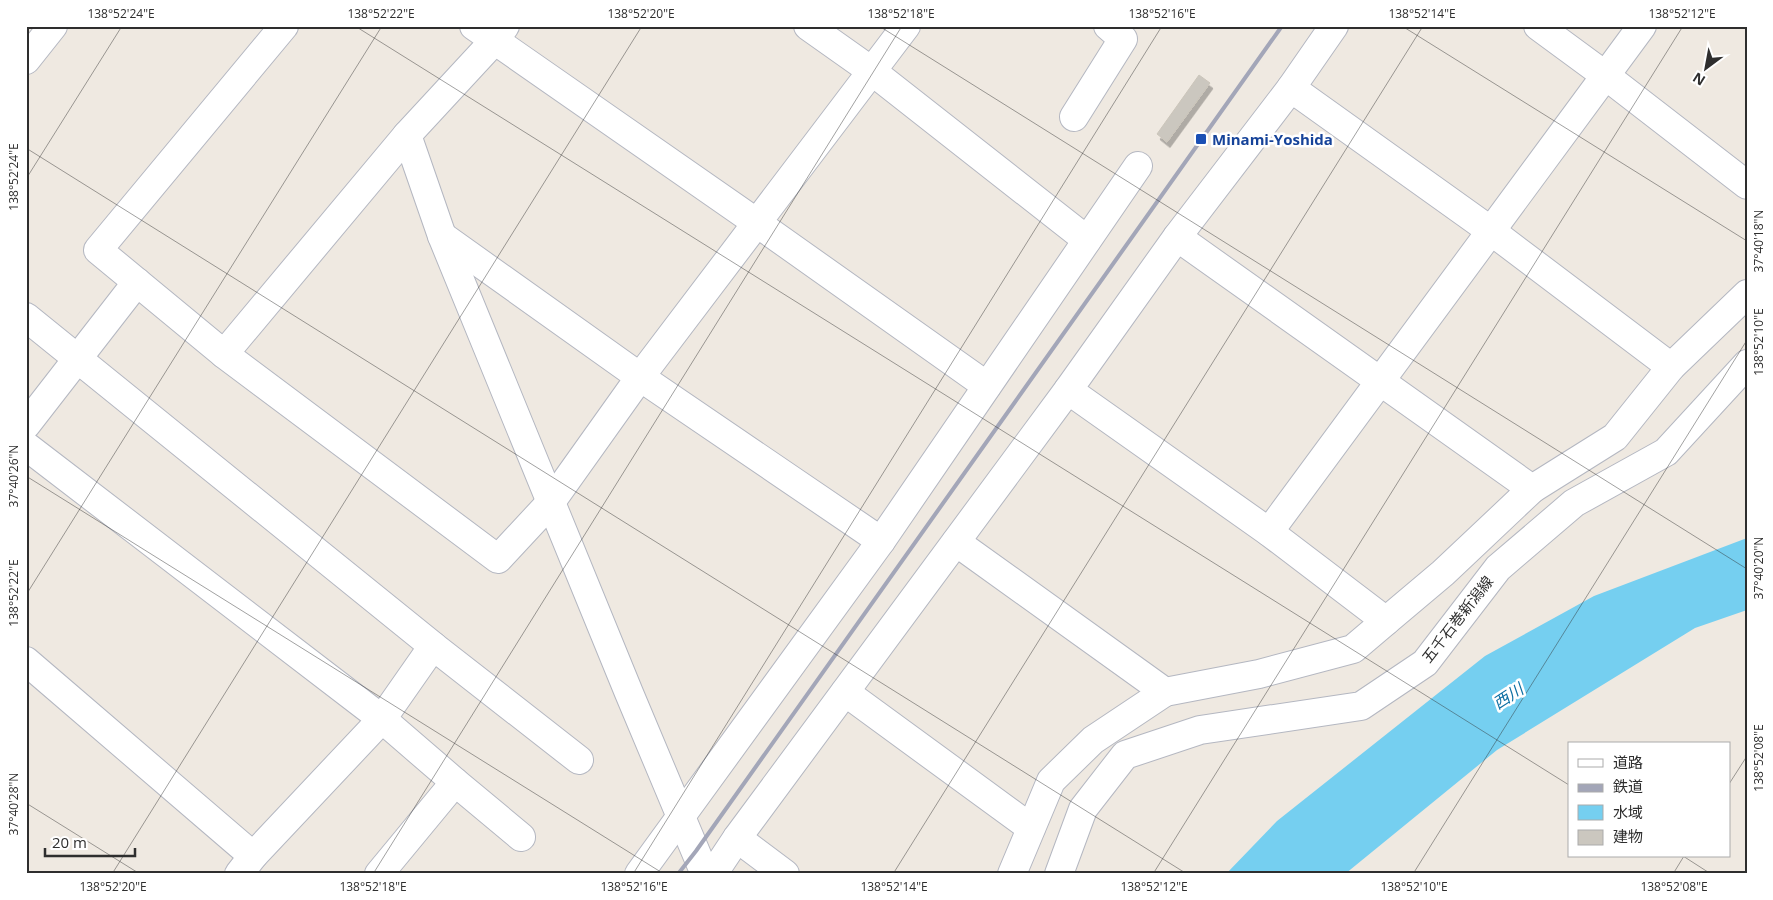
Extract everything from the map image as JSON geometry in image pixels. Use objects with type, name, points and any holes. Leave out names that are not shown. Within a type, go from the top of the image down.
[{"type":"street","points":[[26,60],[53,26]]},
{"type":"street","points":[[284,26],[98,250],[224,354],[498,559],[551,502],[640,377],[906,26]]},
{"type":"street","points":[[808,26],[873,72],[1087,240]]},
{"type":"street","points":[[1074,117],[1123,39],[1108,26]]},
{"type":"street","points":[[713,874],[1068,390],[1177,237],[1291,88],[1334,26]]},
{"type":"street","points":[[1538,26],[1747,185]]},
{"type":"street","points":[[1269,532],[1642,26]]},
{"type":"street","points":[[224,354],[407,135],[491,31],[987,386]]},
{"type":"street","points":[[1291,88],[1491,231],[1672,367]]},
{"type":"street","points":[[407,135],[442,236],[705,874]]},
{"type":"street","points":[[639,874],[880,541],[1138,166]]},
{"type":"street","points":[[442,236],[640,377],[880,541]]},
{"type":"street","points":[[1177,237],[1532,489]]},
{"type":"street","points":[[26,425],[138,282]]},
{"type":"street","points":[[1012,874],[1051,781],[1093,740],[1165,692],[1259,674],[1353,649],[1443,573],[1532,489],[1615,437],[1672,367],[1747,294]]},
{"type":"street","points":[[26,317],[434,646],[579,760]]},
{"type":"street","name":"五千石巻新潟線","points":[[1059,874],[1083,809],[1125,755],[1200,730],[1361,706],[1425,663],[1498,568],[1574,503],[1666,452],[1747,364]]},
{"type":"street","points":[[1068,390],[1269,532],[1386,621]]},
{"type":"street","points":[[26,446],[382,719],[521,837]]},
{"type":"street","points":[[956,542],[1165,692]]},
{"type":"street","points":[[26,662],[246,865],[382,719],[434,646]]},
{"type":"street","points":[[845,692],[1031,828]]},
{"type":"street","points":[[379,874],[454,782]]},
{"type":"street","points":[[738,838],[785,874]]},
{"type":"water","name":"西川","points":[[1747,538],[1747,610],[1695,628],[1497,750],[1345,874],[1226,874],[1277,821],[1485,656],[1594,596]]},
{"type":"building","points":[[1199,75],[1210,83],[1167,142],[1157,134]]},
{"type":"railway","points":[[678,874],[1282,26]]},
{"type":"place","name":"Minami-Yoshida","points":[[1201,139]]}]
